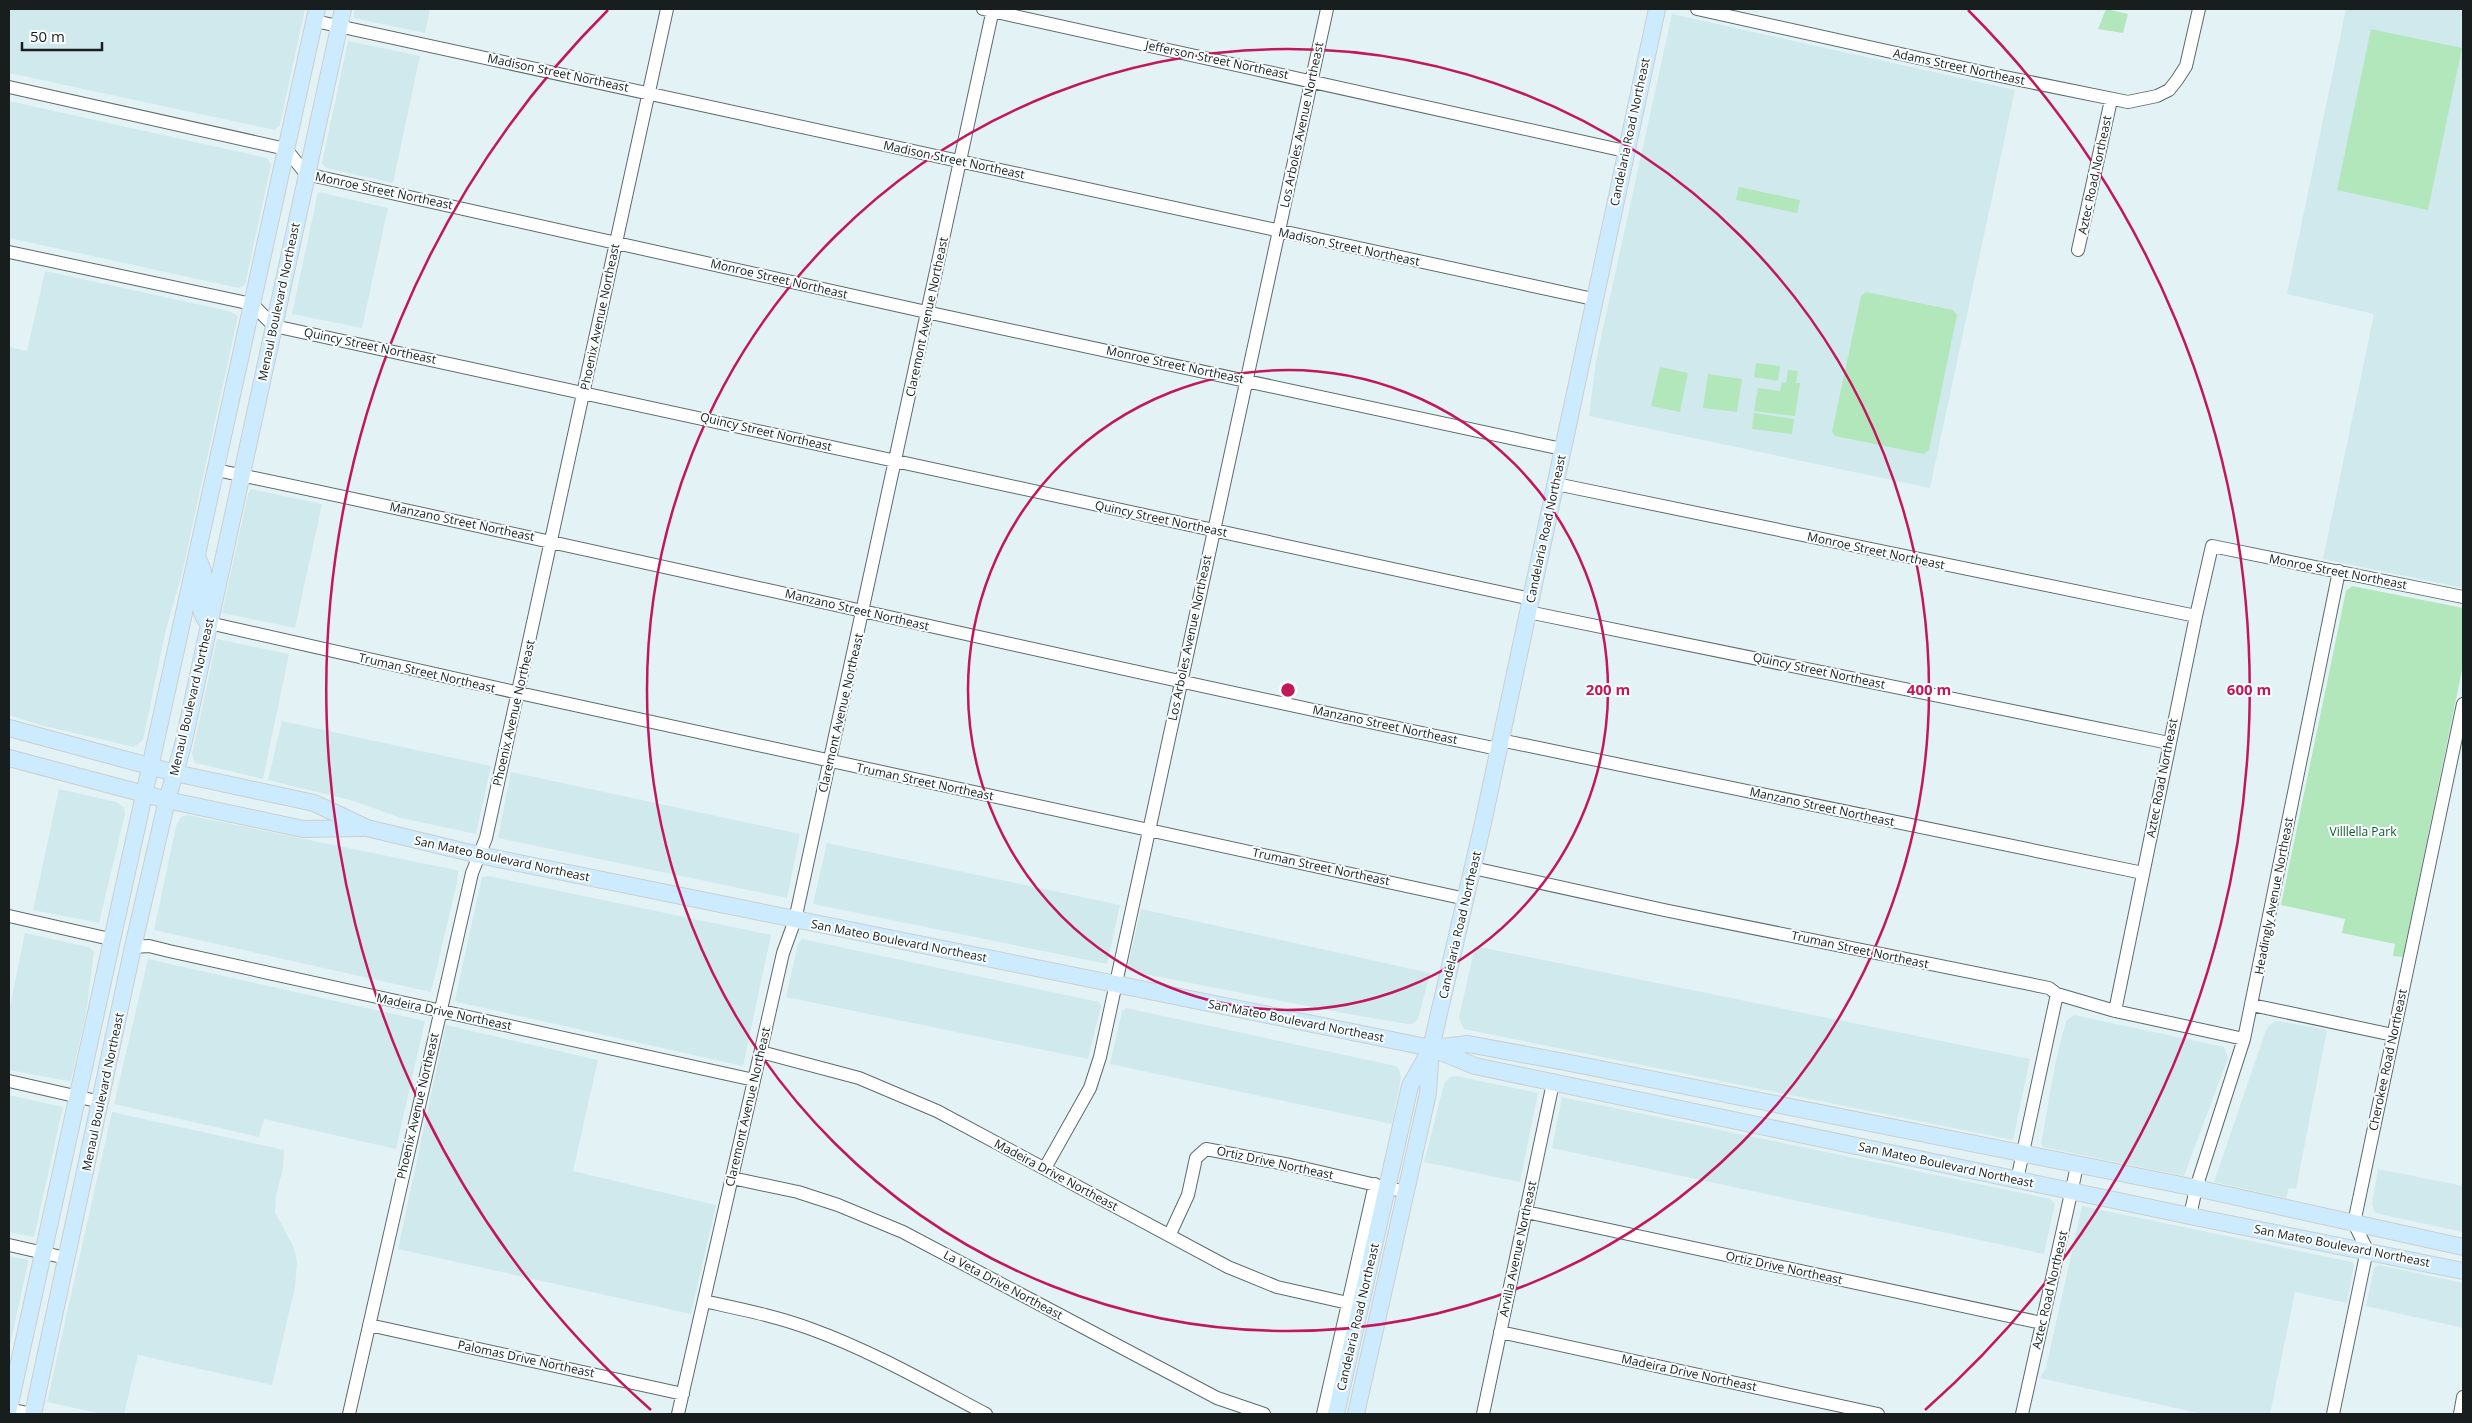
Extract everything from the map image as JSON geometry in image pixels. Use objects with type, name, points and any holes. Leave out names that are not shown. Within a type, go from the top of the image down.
[{"type":"main road","name":"Menaul Boulevard Northeast","points":[[32,1414],[166,800],[175,773],[209,623],[343,9]]},
{"type":"main road","name":"Candelaria Road Northeast","points":[[1356,1414],[1428,1093],[1431,1048],[1473,868],[1556,484],[1593,299],[1657,9]]},
{"type":"main road","name":"Menaul Boulevard Northeast","points":[[9,1408],[42,1252],[79,1096],[110,940],[198,556],[316,15]]},
{"type":"main road","points":[[198,556],[205,579],[200,606],[203,618],[209,623]]},
{"type":"main road","name":"San Mateo Boulevard Northeast","points":[[9,728],[175,773],[314,803],[367,828],[479,855],[1431,1048],[1474,1066],[2190,1216],[2367,1250],[2463,1271]]},
{"type":"main road","name":"San Mateo Boulevard Northeast","points":[[9,758],[166,800],[303,829],[367,828]]},
{"type":"main road","points":[[121,896],[122,938],[125,946],[134,947]]},
{"type":"main road","points":[[110,940],[117,956],[116,999],[118,1025]]},
{"type":"main road","name":"San Mateo Boulevard Northeast","points":[[1431,1048],[1468,1044],[1676,1084],[2077,1166],[2196,1188],[2463,1246]]},
{"type":"main road","name":"Candelaria Road Northeast","points":[[1336,1414],[1381,1186],[1410,1086],[1431,1048]]},
{"type":"main road","points":[[1553,1083],[1559,1076],[1572,1073],[1635,1086],[1676,1084]]},
{"type":"street","name":"Phoenix Avenue Northeast","points":[[350,1414],[472,873],[486,838],[519,693],[667,9]]},
{"type":"street","name":"Jefferson Street Northeast","points":[[990,9],[1625,151]]},
{"type":"street","name":"Claremont Avenue Northeast","points":[[678,1414],[786,938],[795,920],[864,612],[961,161],[990,9]]},
{"type":"street","name":"Los Arboles Avenue Northeast","points":[[1045,1168],[1096,1073],[1328,9]]},
{"type":"street","name":"Adams Street Northeast","points":[[1697,9],[2111,100],[2128,102],[2157,96],[2169,90],[2186,66],[2199,9]]},
{"type":"street","name":"Madison Street Northeast","points":[[316,15],[339,26],[1593,299]]},
{"type":"street","points":[[9,87],[286,149]]},
{"type":"street","name":"Aztec Road Northeast","points":[[2078,250],[2111,100]]},
{"type":"street","name":"Monroe Street Northeast","points":[[286,149],[306,174],[928,313],[1562,449]]},
{"type":"street","points":[[9,252],[252,304],[274,326]]},
{"type":"street","name":"Quincy Street Northeast","points":[[274,326],[584,391],[1213,530],[1530,605],[2169,743]]},
{"type":"street","name":"Manzano Street Northeast","points":[[216,470],[552,540],[864,612],[1181,681],[2143,873]]},
{"type":"street","name":"Monroe Street Northeast","points":[[1556,484],[2196,616]]},
{"type":"street","name":"Aztec Road Northeast","points":[[2115,1010],[2169,743],[2212,546]]},
{"type":"street","name":"Monroe Street Northeast","points":[[2212,546],[2463,597]]},
{"type":"street","name":"Headingly Avenue Northeast","points":[[2190,1216],[2196,1188],[2244,1038],[2252,1005],[2339,571]]},
{"type":"street","name":"Truman Street Northeast","points":[[209,623],[519,693],[1466,899]]},
{"type":"street","name":"Cherokee Road Northeast","points":[[2354,1223],[2463,704]]},
{"type":"street","name":"Truman Street Northeast","points":[[1473,868],[1664,910],[2049,988],[2057,994],[2115,1010],[2244,1038]]},
{"type":"street","points":[[9,916],[110,940]]},
{"type":"street","name":"Madeira Drive Northeast","points":[[134,947],[148,946],[754,1080]]},
{"type":"street","points":[[2017,1180],[2057,994]]},
{"type":"street","points":[[2252,1005],[2393,1035]]},
{"type":"street","name":"Madeira Drive Northeast","points":[[761,1052],[859,1078],[896,1093],[937,1111],[1170,1234],[1228,1267],[1262,1282],[1348,1303]]},
{"type":"street","points":[[9,1081],[101,1102]]},
{"type":"street","name":"Arvilla Avenue Northeast","points":[[1483,1414],[1553,1083]]},
{"type":"street","name":"Ortiz Drive Northeast","points":[[1170,1234],[1188,1195],[1196,1158],[1206,1149],[1406,1192]]},
{"type":"street","name":"Aztec Road Northeast","points":[[2022,1414],[2077,1166]]},
{"type":"street","name":"La Veta Drive Northeast","points":[[732,1178],[798,1192],[877,1220],[1202,1391],[1234,1406],[1264,1414]]},
{"type":"street","points":[[1323,1414],[1348,1303],[1381,1186]]},
{"type":"street","name":"Ortiz Drive Northeast","points":[[1526,1212],[2042,1323]]},
{"type":"street","points":[[2333,1414],[2367,1250],[2354,1223]]},
{"type":"street","points":[[9,1245],[66,1258]]},
{"type":"street","points":[[704,1301],[754,1311],[825,1334],[863,1351],[986,1414]]},
{"type":"street","name":"Palomas Drive Northeast","points":[[369,1325],[683,1394]]},
{"type":"street","name":"Madeira Drive Northeast","points":[[1500,1332],[1878,1414]]},
{"type":"street","points":[[2460,1414],[2463,1397]]},
{"type":"street","points":[[9,1408],[32,1414]]},
{"type":"shaded area","points":[[9,9],[305,9],[280,125],[275,130],[9,73]]},
{"type":"shaded area","points":[[354,9],[430,9],[425,33],[354,18]]},
{"type":"shaded area","points":[[2346,9],[2463,9],[2463,588],[2323,559],[2374,314],[2287,294]]},
{"type":"shaded area","points":[[1672,14],[2015,90],[1930,488],[1589,416],[1596,361]]},
{"type":"shaded area","points":[[348,41],[420,56],[393,183],[326,168],[322,163]]},
{"type":"shaded area","points":[[9,101],[267,158],[271,165],[245,285],[239,288],[9,238]]},
{"type":"shaded area","points":[[318,192],[388,208],[362,328],[292,314]]},
{"type":"shaded area","points":[[45,271],[229,311],[238,316],[181,578],[166,629],[143,740],[134,747],[40,725],[9,715],[9,347],[27,351]]},
{"type":"shaded area","points":[[251,489],[322,504],[295,628],[222,613],[248,494]]},
{"type":"shaded area","points":[[217,639],[289,654],[263,779],[195,763],[192,754]]},
{"type":"shaded area","points":[[282,721],[491,766],[476,834],[401,818],[354,801],[268,780]]},
{"type":"shaded area","points":[[511,772],[800,834],[787,898],[498,838]]},
{"type":"shaded area","points":[[59,789],[116,802],[124,807],[125,814],[99,923],[33,910]]},
{"type":"shaded area","points":[[187,815],[456,870],[458,872],[457,883],[431,992],[154,930],[176,826],[181,817]]},
{"type":"shaded area","points":[[827,843],[1120,905],[1107,964],[813,904]]},
{"type":"shaded area","points":[[488,876],[771,935],[743,1066],[457,1002],[455,1000],[482,877]]},
{"type":"shaded area","points":[[1141,909],[1430,973],[1418,1019],[1412,1024],[1407,1024],[1129,971],[1127,969]]},
{"type":"shaded area","points":[[25,933],[89,947],[94,952],[86,1014],[71,1080],[68,1081],[9,1070],[9,1011]]},
{"type":"shaded area","points":[[802,939],[1099,1002],[1101,1006],[1088,1059],[786,997],[798,944]]},
{"type":"shaded area","points":[[1475,946],[2030,1059],[2013,1140],[1464,1029],[1459,1018]]},
{"type":"shaded area","points":[[148,959],[425,1021],[396,1149],[264,1119],[259,1137],[114,1104]]},
{"type":"shaded area","points":[[1126,1008],[1396,1066],[1399,1069],[1401,1078],[1392,1124],[1110,1064],[1122,1011]]},
{"type":"shaded area","points":[[2074,1015],[2224,1047],[2228,1058],[2184,1176],[2043,1147],[2041,1144],[2056,1060],[2066,1021]]},
{"type":"shaded area","points":[[2277,1021],[2327,1030],[2296,1189],[2289,1188],[2286,1198],[2214,1182],[2266,1030],[2272,1023]]},
{"type":"shaded area","points":[[446,1025],[598,1060],[573,1171],[716,1205],[691,1314],[398,1249]]},
{"type":"shaded area","points":[[1456,1076],[1538,1093],[1520,1182],[1424,1162],[1444,1084],[1450,1077]]},
{"type":"shaded area","points":[[9,1095],[63,1107],[34,1237],[9,1232]]},
{"type":"shaded area","points":[[1562,1097],[2051,1199],[2055,1204],[2044,1254],[1552,1148]]},
{"type":"shaded area","points":[[112,1112],[284,1150],[283,1168],[276,1195],[275,1212],[294,1248],[297,1262],[295,1287],[272,1385],[138,1355],[124,1414],[103,1414],[47,1402]]},
{"type":"shaded area","points":[[2378,1169],[2463,1186],[2463,1232],[2375,1213],[2372,1204]]},
{"type":"shaded area","points":[[2082,1206],[2352,1262],[2354,1265],[2347,1303],[2295,1292],[2270,1414],[2203,1414],[2040,1378],[2046,1368]]},
{"type":"shaded area","points":[[9,1256],[28,1260],[28,1263],[9,1349]]},
{"type":"shaded area","points":[[2379,1265],[2463,1283],[2463,1328],[2366,1306],[2374,1268]]},
{"type":"green space","points":[[2106,9],[2128,14],[2123,33],[2098,29]]},
{"type":"green space","points":[[2371,29],[2462,48],[2428,210],[2337,190]]},
{"type":"green space","points":[[1739,187],[1800,200],[1797,213],[1736,200]]},
{"type":"green space","points":[[1866,292],[1953,310],[1957,315],[1929,450],[1924,454],[1835,436],[1832,432],[1861,296]]},
{"type":"green space","points":[[1756,363],[1780,366],[1778,381],[1754,377]]},
{"type":"green space","points":[[1660,367],[1688,373],[1680,412],[1651,406]]},
{"type":"green space","points":[[1788,370],[1798,371],[1796,383],[1800,383],[1795,416],[1754,411],[1758,388],[1780,391],[1782,382],[1786,383]]},
{"type":"green space","points":[[1708,374],[1742,379],[1737,412],[1703,408]]},
{"type":"green space","points":[[1754,413],[1794,419],[1792,434],[1752,429]]},
{"type":"green space","name":"Villlella Park","points":[[2352,586],[2463,608],[2463,665],[2403,957],[2393,956],[2395,944],[2342,933],[2345,919],[2281,905],[2346,591]]}]
